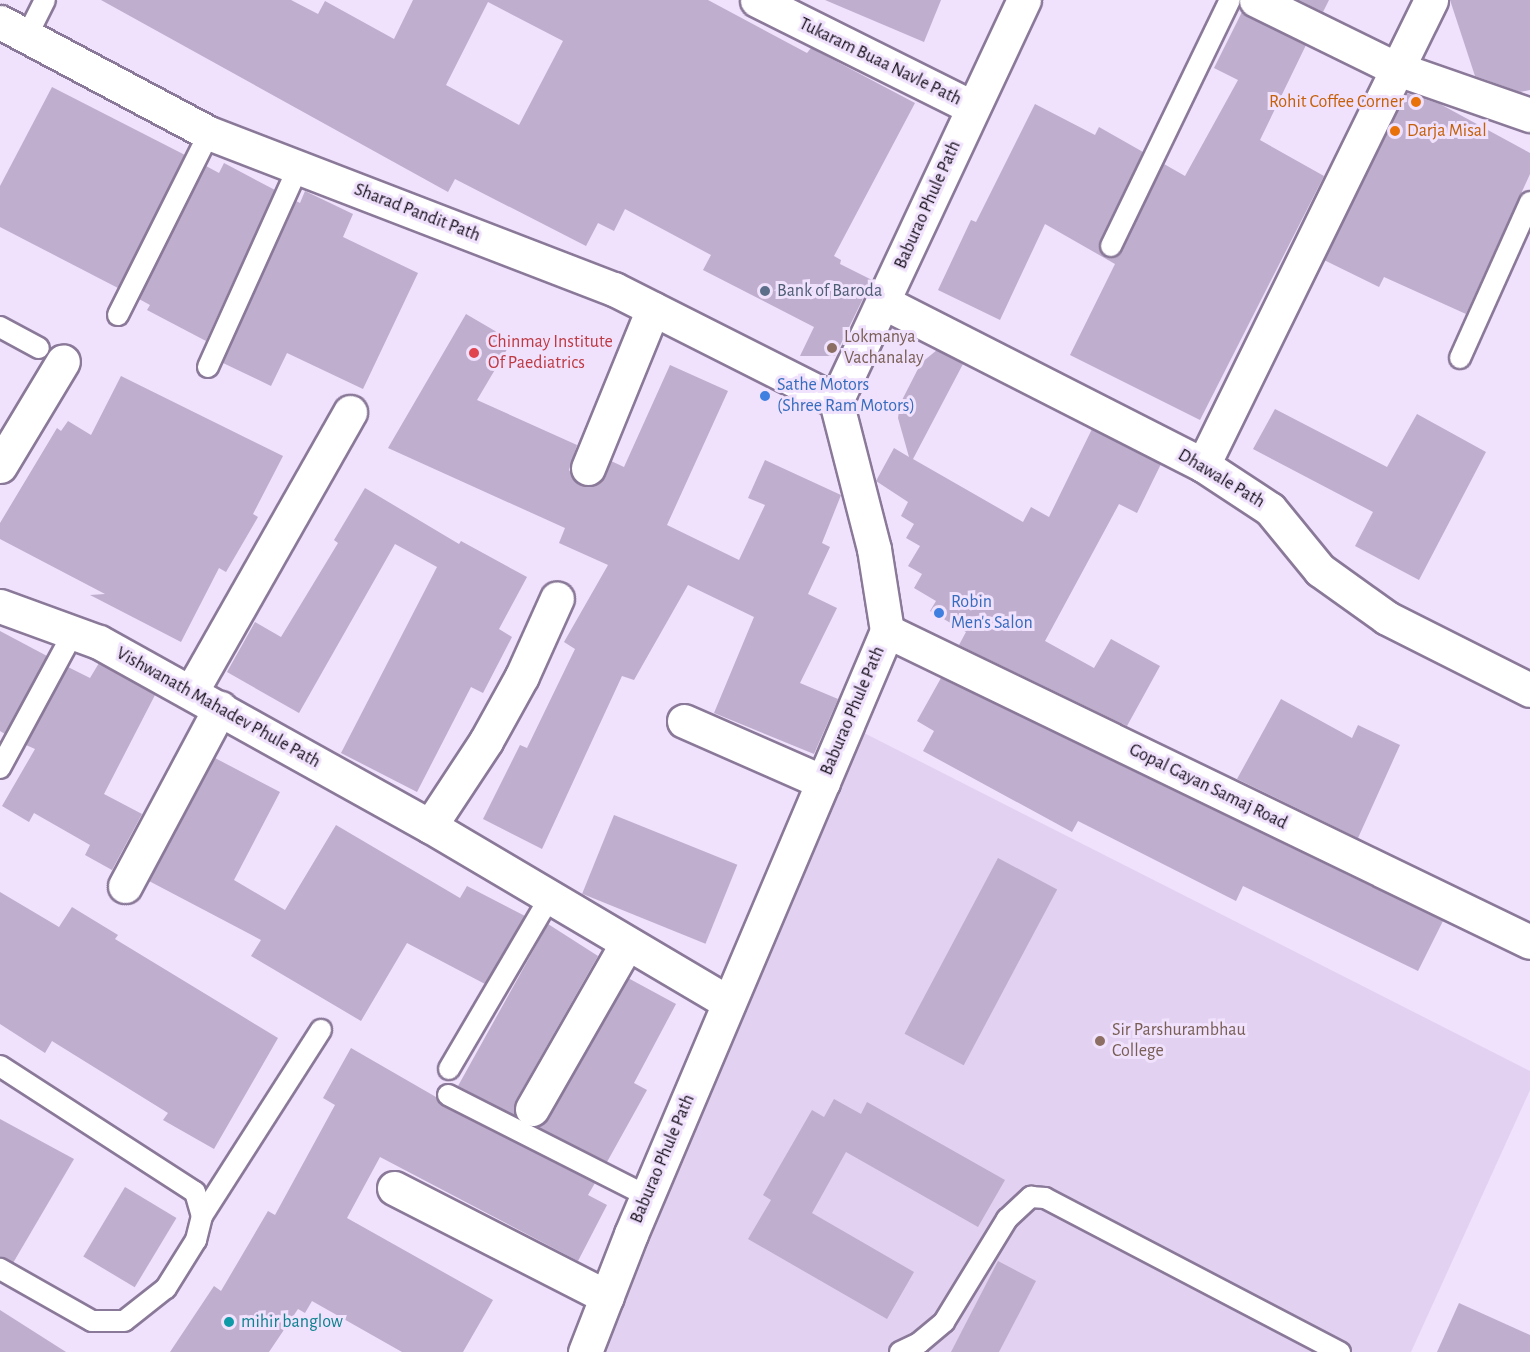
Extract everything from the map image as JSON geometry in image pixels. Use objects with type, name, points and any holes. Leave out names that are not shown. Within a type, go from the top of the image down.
[{"type":"street","name":"Tukaram Buaa Navle Path","points":[[757,0],[972,107]]},
{"type":"street","name":"Baburao Phule Path","points":[[585,1352],[647,1196],[887,631],[874,549],[836,401],[885,303],[972,107],[1024,0]]},
{"type":"street","points":[[1256,0],[1395,68],[1530,116]]},
{"type":"street","points":[[1203,465],[1395,68],[1431,0]]},
{"type":"street","name":"Sharad Pandit Path","points":[[14,29],[209,133],[614,289],[836,401]]},
{"type":"street","name":"Dhawale Path","points":[[885,303],[1203,465],[1270,509],[1320,570],[1387,618],[1530,690]]},
{"type":"street","points":[[588,468],[653,309]]},
{"type":"street","points":[[0,466],[51,355]]},
{"type":"street","points":[[191,692],[350,412]]},
{"type":"street","points":[[429,826],[517,686],[557,598]]},
{"type":"street","name":"Vishwanath Mahadev Phule Path","points":[[0,606],[99,642],[191,692],[429,826],[729,1003]]},
{"type":"street","name":"Gopal Gayan Samaj Road","points":[[887,631],[1530,942]]},
{"type":"street","points":[[125,886],[220,708]]},
{"type":"street","points":[[684,721],[823,782]]},
{"type":"street","points":[[532,1109],[627,943]]},
{"type":"street","points":[[394,1188],[606,1297]]},
{"type":"lane","points":[[14,29],[45,0]]},
{"type":"lane","points":[[1111,246],[1230,0]]},
{"type":"lane","points":[[118,315],[209,133]]},
{"type":"lane","points":[[208,367],[298,168]]},
{"type":"lane","points":[[1460,358],[1530,202]]},
{"type":"lane","points":[[0,327],[51,355]]},
{"type":"lane","points":[[0,768],[73,633]]},
{"type":"lane","points":[[449,1069],[550,897]]},
{"type":"lane","points":[[0,1269],[92,1321],[124,1321],[166,1288],[196,1240],[202,1216],[321,1030]]},
{"type":"lane","points":[[0,1066],[195,1192],[202,1216]]},
{"type":"lane","points":[[448,1095],[647,1196]]},
{"type":"lane","points":[[900,1352],[919,1343],[944,1322],[1007,1219],[1031,1197],[1045,1198],[1340,1352]]},
{"type":"shaded area","name":"Sir Parshurambhau College","points":[[864,733],[1530,1071],[1530,1090],[1411,1352],[605,1352],[743,1010]]},
{"type":"building","points":[[101,0],[291,0],[318,14],[325,1],[394,39],[413,0],[708,0],[807,53],[811,48],[915,103],[834,256],[841,260],[840,264],[872,280],[835,356],[800,356],[814,327],[703,270],[711,255],[625,209],[614,231],[598,223],[586,246],[455,179],[448,192]],"holes":[[[488,2],[563,41],[519,125],[446,85]]]},
{"type":"building","points":[[825,0],[941,0],[924,42]]},
{"type":"building","points":[[1299,0],[1329,0],[1323,12]]},
{"type":"building","points":[[1450,0],[1530,0],[1530,90],[1520,92],[1475,76]]},
{"type":"building","points":[[1242,12],[1306,45],[1260,140],[1324,176],[1200,420],[1070,355],[1115,264],[1045,224],[1000,320],[938,290],[971,220],[976,222],[1035,104],[1095,135],[1099,127],[1143,152],[1100,241],[1105,256],[1118,256],[1164,164],[1185,176],[1238,80],[1214,68]]},
{"type":"building","points":[[52,87],[185,155],[118,288],[0,227],[0,186]]},
{"type":"building","points":[[1406,93],[1440,104],[1530,153],[1530,174],[1466,314],[1384,277],[1379,287],[1324,260]]},
{"type":"building","points":[[224,163],[275,190],[206,341],[147,310],[150,305],[139,299],[206,166],[219,173]]},
{"type":"building","points":[[305,191],[353,214],[343,237],[418,273],[363,389],[287,353],[271,386],[223,363],[296,201],[300,203]]},
{"type":"building","points":[[466,314],[512,341],[477,400],[577,445],[569,470],[580,485],[599,483],[611,461],[624,467],[670,365],[728,391],[667,525],[739,560],[765,505],[748,498],[765,460],[841,495],[822,543],[830,547],[808,594],[837,608],[800,683],[838,699],[814,754],[714,713],[754,617],[688,585],[634,680],[622,676],[542,849],[483,819],[520,745],[527,748],[575,649],[564,642],[608,565],[559,543],[565,528],[388,448]]},
{"type":"building","points":[[937,350],[963,364],[913,459],[1023,522],[1031,507],[1049,517],[1092,429],[1161,464],[1137,513],[1119,504],[1045,641],[1094,668],[1111,639],[1160,666],[1127,726],[959,645],[966,632],[930,611],[936,601],[914,588],[922,574],[908,566],[920,546],[906,538],[914,524],[901,516],[908,502],[876,481],[894,448],[909,457],[898,418],[900,404],[921,363]]},
{"type":"building","points":[[121,376],[283,456],[253,514],[258,517],[226,572],[219,568],[181,642],[90,595],[105,594],[0,539],[0,523],[57,428],[61,431],[68,421],[91,435]]},
{"type":"building","points":[[1275,409],[1387,467],[1417,414],[1486,452],[1419,580],[1355,546],[1373,512],[1253,449]]},
{"type":"building","points":[[365,488],[459,544],[461,541],[527,577],[499,629],[512,637],[483,693],[471,687],[417,792],[341,753],[437,567],[395,544],[299,713],[227,672],[255,622],[281,637],[338,543],[334,540]]},
{"type":"building","points":[[0,631],[47,656],[5,734],[0,731]]},
{"type":"building","points":[[99,663],[155,695],[104,794],[142,814],[112,870],[85,855],[90,845],[34,813],[29,822],[2,806],[35,749],[26,745],[68,667],[90,678]]},
{"type":"building","points":[[941,678],[1443,921],[1418,971],[1243,886],[1236,901],[1078,821],[1072,832],[923,751],[934,731],[917,721]]},
{"type":"building","points":[[1281,699],[1352,738],[1358,725],[1400,745],[1358,838],[1237,779]]},
{"type":"building","points":[[215,758],[280,792],[234,880],[285,910],[336,825],[460,898],[467,886],[525,916],[485,984],[407,943],[361,1021],[251,956],[261,940],[149,881]]},
{"type":"building","points":[[614,815],[737,865],[705,944],[582,894]]},
{"type":"building","points":[[998,858],[1057,889],[964,1065],[905,1034]]},
{"type":"building","points":[[0,892],[59,927],[72,907],[118,935],[115,939],[278,1038],[214,1149],[163,1120],[168,1113],[52,1041],[45,1053],[0,1024]]},
{"type":"building","points":[[548,924],[598,956],[516,1100],[515,1116],[458,1086]]},
{"type":"building","points":[[628,978],[676,1004],[634,1083],[647,1090],[607,1162],[537,1127],[548,1118]]},
{"type":"building","points":[[351,1048],[436,1097],[443,1106],[595,1183],[588,1195],[607,1205],[578,1261],[380,1157],[347,1218],[493,1300],[463,1352],[402,1352],[312,1301],[305,1313],[298,1309],[269,1352],[170,1352],[214,1286],[221,1291],[268,1211],[275,1215],[335,1105],[323,1098]]},
{"type":"building","points":[[834,1099],[861,1114],[867,1102],[1005,1180],[978,1227],[846,1152],[812,1213],[914,1272],[887,1319],[748,1239],[771,1200],[763,1195],[812,1110],[824,1117]]},
{"type":"building","points":[[0,1119],[74,1159],[13,1263],[0,1257]]},
{"type":"building","points":[[125,1187],[176,1218],[135,1287],[83,1256]]},
{"type":"building","points":[[998,1261],[1036,1281],[999,1352],[951,1352]]},
{"type":"building","points":[[1459,1303],[1530,1335],[1530,1352],[1437,1352]]},
{"type":"building","points":[[0,1310],[66,1352],[0,1352]]},
{"type":"place","name":"Rohit Coffee Corner","points":[[1416,102]]},
{"type":"place","name":"Darja Misal","points":[[1395,131]]},
{"type":"place","name":"Bank of Baroda","points":[[765,291]]},
{"type":"place","name":"Lokmanya Vachanalay","points":[[832,348]]},
{"type":"place","name":"Chinmay Institute Of Paediatrics","points":[[474,353]]},
{"type":"place","name":"Sathe Motors (Shree Ram Motors)","points":[[765,396]]},
{"type":"place","name":"Robin Men's Salon","points":[[939,613]]},
{"type":"place","name":"Sir Parshurambhau College","points":[[1100,1041]]},
{"type":"place","name":"mihir banglow","points":[[229,1322]]}]
